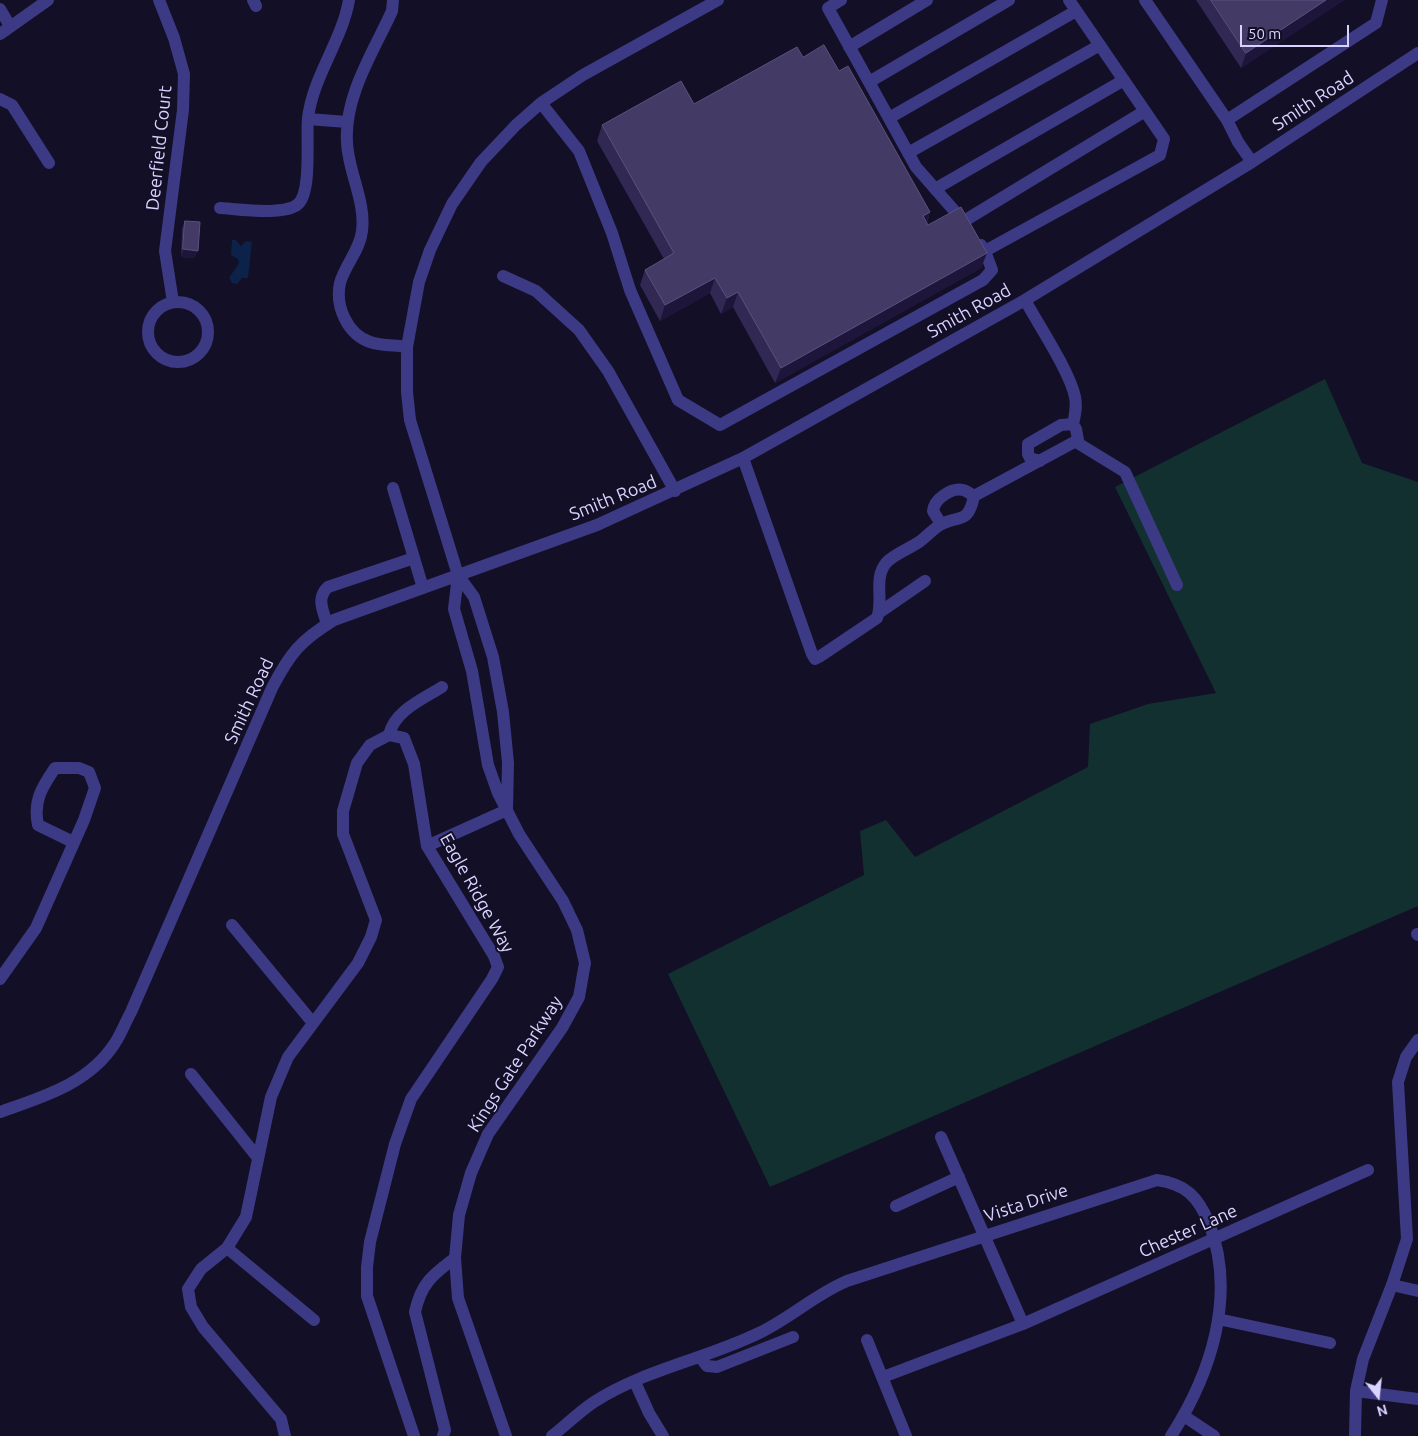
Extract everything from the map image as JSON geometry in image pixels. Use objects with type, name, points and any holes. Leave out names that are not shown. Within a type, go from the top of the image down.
[{"type":"street","points":[[0,9],[5,30],[48,0]]},
{"type":"street","name":"Deerfield Court","points":[[159,0],[174,38],[184,74],[183,110],[165,251],[173,302]]},
{"type":"street","points":[[220,208],[286,210],[299,204],[306,191],[308,119],[312,93],[341,26],[349,0]]},
{"type":"street","points":[[393,0],[392,11],[353,96],[347,122],[347,142],[351,169],[361,204],[362,232],[340,284],[341,310],[349,328],[369,342],[408,347]]},
{"type":"street","points":[[458,575],[410,420],[407,385],[408,347],[420,282],[430,250],[452,204],[491,149],[541,103],[583,75],[718,0]]},
{"type":"street","points":[[541,103],[579,151],[612,233],[630,290],[678,400],[720,425],[983,280],[992,270],[985,252],[964,221],[916,167],[849,47],[828,8],[842,0]]},
{"type":"street","points":[[849,47],[927,0]]},
{"type":"street","points":[[869,82],[1009,0]]},
{"type":"street","points":[[985,252],[1160,155],[1164,139],[1069,0]]},
{"type":"street","points":[[1145,0],[1227,120],[1238,142],[1252,162]]},
{"type":"street","points":[[1227,120],[1376,23],[1382,0]]},
{"type":"street","points":[[889,118],[1076,11]]},
{"type":"street","points":[[908,153],[1100,45]]},
{"type":"street","name":"Smith Road","points":[[0,1112],[53,1093],[88,1073],[114,1045],[131,1012],[272,688],[287,659],[309,635],[327,624],[597,525],[744,458],[1025,300],[1252,162],[1418,53]]},
{"type":"street","points":[[935,189],[1124,80]]},
{"type":"street","points":[[0,99],[12,105],[49,163]]},
{"type":"street","points":[[964,221],[1145,111]]},
{"type":"street","points":[[308,119],[347,122]]},
{"type":"street","points":[[503,276],[536,291],[579,330],[608,371],[675,491]]},
{"type":"street","points":[[744,458],[814,659],[877,618],[880,612],[880,573],[887,562],[920,541],[941,524],[953,522],[970,511],[974,496],[1076,442],[1078,438],[1073,424],[1076,409],[1075,396],[1069,381],[1025,300]]},
{"type":"street","points":[[173,302],[185,302],[196,307],[204,316],[208,327],[207,339],[202,350],[193,358],[182,362],[170,361],[160,356],[152,348],[148,336],[148,325],[153,314],[162,306],[173,302]]},
{"type":"street","points":[[1040,461],[1030,458],[1028,444],[1061,425],[1073,424]]},
{"type":"street","points":[[1076,442],[1125,472],[1177,585]]},
{"type":"street","points":[[393,488],[423,588]]},
{"type":"street","points":[[941,524],[933,511],[938,500],[954,490],[963,490],[974,496]]},
{"type":"street","points":[[327,624],[321,600],[323,592],[328,587],[414,558]]},
{"type":"street","name":"Kings Gate Parkway","points":[[458,575],[454,609],[472,671],[488,765],[498,794],[519,834],[563,901],[577,930],[585,963],[579,997],[562,1028],[488,1134],[471,1172],[459,1215],[455,1258],[458,1298],[506,1436]]},
{"type":"street","name":"Kings Gate Parkway","points":[[458,575],[474,597],[492,657],[504,712],[508,754],[507,810]]},
{"type":"street","points":[[880,612],[925,581]]},
{"type":"street","points":[[285,1436],[281,1418],[203,1327],[191,1307],[188,1289],[200,1269],[227,1248],[246,1217],[271,1097],[288,1057],[358,962],[371,937],[376,920],[343,834],[343,811],[357,763],[370,745],[389,735],[391,726],[400,714],[442,687]]},
{"type":"street","name":"Eagle Ridge Way","points":[[389,735],[404,738],[414,764],[427,846],[494,956],[498,967],[492,979],[411,1099],[395,1144],[370,1242],[367,1267],[367,1296],[414,1436]]},
{"type":"street","points":[[0,979],[36,928],[73,842],[95,788],[89,772],[79,768],[55,768],[40,790],[35,811],[38,825],[73,842]]},
{"type":"street","name":"Eagle Ridge Way","points":[[427,846],[507,810]]},
{"type":"street","points":[[232,925],[313,1023]]},
{"type":"street","points":[[1355,1436],[1356,1391],[1363,1359],[1392,1286],[1407,1239],[1398,1082],[1406,1057],[1418,1040]]},
{"type":"street","points":[[190,1074],[258,1158]]},
{"type":"street","points":[[941,1137],[986,1234],[1023,1324]]},
{"type":"street","name":"Chester Lane","points":[[883,1377],[1023,1324],[1368,1170]]},
{"type":"street","points":[[896,1206],[959,1177]]},
{"type":"street","name":"Vista Drive","points":[[552,1436],[594,1402],[635,1382],[758,1334],[793,1314],[826,1290],[847,1281],[986,1234],[1157,1180],[1172,1182],[1194,1196],[1203,1209],[1215,1238],[1221,1266],[1218,1319],[1207,1366],[1184,1416],[1171,1436]]},
{"type":"street","points":[[227,1248],[314,1320]]},
{"type":"street","points":[[443,1436],[445,1430],[415,1312],[419,1293],[433,1274],[455,1258]]},
{"type":"street","points":[[1392,1286],[1418,1291]]},
{"type":"street","points":[[1218,1319],[1330,1343]]},
{"type":"street","points":[[700,1357],[707,1366],[717,1367],[793,1336]]},
{"type":"street","points":[[868,1340],[906,1436]]},
{"type":"street","points":[[635,1382],[649,1414],[663,1436]]},
{"type":"street","points":[[1356,1391],[1418,1399]]},
{"type":"street","points":[[1184,1416],[1214,1436]]},
{"type":"green space","points":[[1325,379],[1362,463],[1418,482],[1418,906],[770,1187],[668,974],[864,875],[860,831],[886,820],[915,857],[1088,767],[1090,724],[1148,704],[1216,693],[1115,487]]},
{"type":"water","points":[[232,240],[236,240],[241,246],[246,241],[252,242],[248,278],[242,278],[237,284],[232,283],[229,278],[239,263],[238,259],[231,255]]},
{"type":"building","points":[[1211,0],[1326,0],[1246,53]]},
{"type":"building","points":[[824,45],[839,71],[848,66],[930,212],[923,216],[928,225],[961,207],[987,253],[781,368],[738,292],[727,298],[715,278],[665,305],[645,270],[674,253],[602,125],[681,81],[694,104],[797,47],[803,57]]},
{"type":"building","points":[[185,221],[200,222],[198,251],[183,249]]}]
